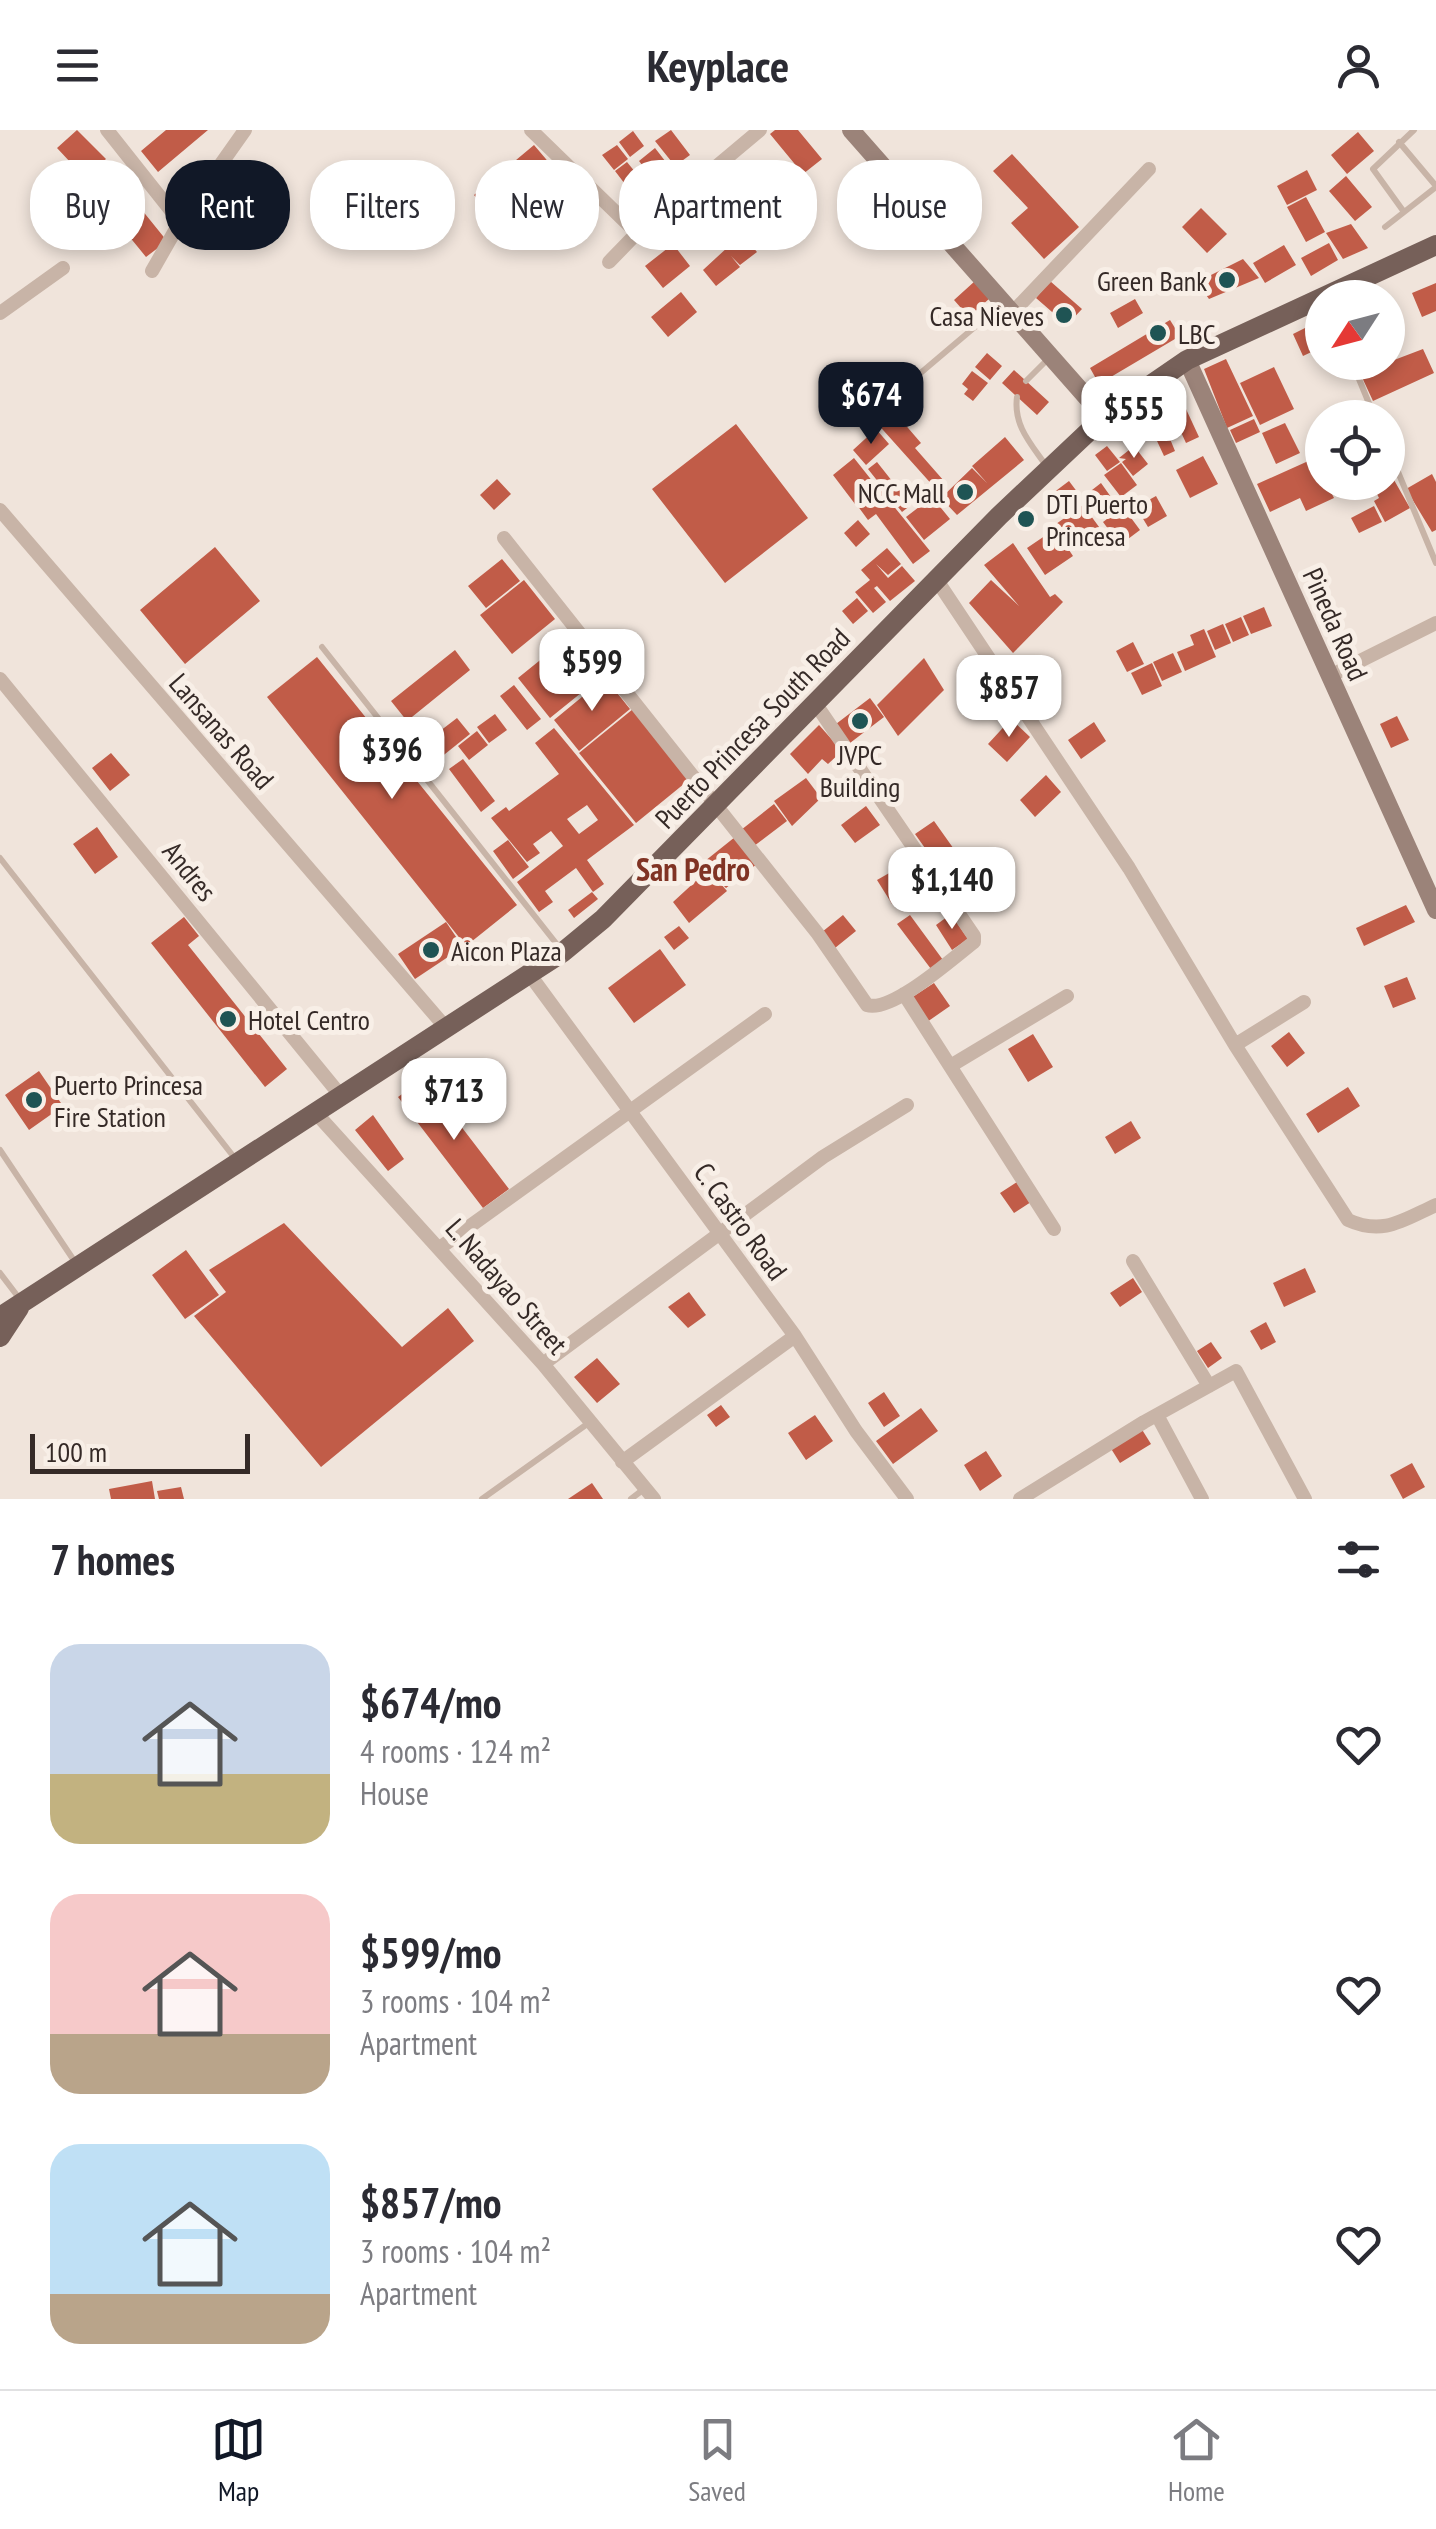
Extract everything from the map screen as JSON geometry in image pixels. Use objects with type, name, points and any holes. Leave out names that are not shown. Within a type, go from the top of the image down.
[{"type":"main road","name":"Puerto Princesa South Road","points":[[1359,280],[1436,244]]},
{"type":"main road","name":"Puerto Princesa South Road","points":[[0,1317],[563,952],[602,919],[936,579],[1104,416],[1187,360],[1305,305]]},
{"type":"main road","points":[[0,1336],[22,1303]]},
{"type":"street","points":[[107,130],[165,203]]},
{"type":"street","points":[[224,160],[246,130]]},
{"type":"street","points":[[532,130],[619,216]]},
{"type":"street","points":[[725,160],[760,130]]},
{"type":"street","points":[[851,130],[1104,416]]},
{"type":"street","points":[[1009,308],[1149,169]]},
{"type":"street","points":[[152,272],[165,249]]},
{"type":"street","points":[[609,262],[621,250]]},
{"type":"street","points":[[0,313],[63,268]]},
{"type":"street","name":"Pineda Road","points":[[1187,360],[1330,676],[1430,880],[1436,910]]},
{"type":"street","name":"Lansanas Road","points":[[0,510],[447,1029]]},
{"type":"street","points":[[504,538],[818,934],[867,1005],[878,1007],[904,994],[974,942],[974,936],[815,703]]},
{"type":"street","points":[[936,579],[1129,868],[1234,1045],[1348,1220],[1368,1230],[1394,1224],[1436,1205]]},
{"type":"street","points":[[1330,676],[1436,623]]},
{"type":"street","name":"Andres","points":[[0,679],[341,1096]]},
{"type":"street","name":"C. Castro Road","points":[[530,975],[794,1336],[906,1499]]},
{"type":"street","points":[[904,994],[1054,1229]]},
{"type":"street","points":[[952,1065],[1068,996]]},
{"type":"street","points":[[1234,1045],[1304,1002]]},
{"type":"street","points":[[441,1247],[765,1014]]},
{"type":"street","points":[[544,1364],[853,1136],[908,1105]]},
{"type":"street","name":"L. Nadayao Street","points":[[316,1112],[544,1364],[649,1494]]},
{"type":"street","points":[[1133,1261],[1210,1386]]},
{"type":"street","points":[[622,1462],[794,1336]]},
{"type":"street","points":[[1023,1498],[1236,1371],[1306,1499]]},
{"type":"street","points":[[1157,1415],[1202,1499]]},
{"type":"lane","points":[[1404,212],[1372,169],[1414,130]]},
{"type":"lane","points":[[1385,227],[1436,187],[1399,142]]},
{"type":"lane","points":[[904,388],[1009,308]]},
{"type":"lane","points":[[1026,381],[1052,356]]},
{"type":"lane","points":[[1018,397],[1016,413],[1021,429],[1048,468]]},
{"type":"lane","points":[[1405,489],[1436,563]]},
{"type":"lane","points":[[322,647],[563,952]]},
{"type":"lane","points":[[0,858],[238,1162]]},
{"type":"lane","points":[[0,1150],[77,1266]]},
{"type":"lane","points":[[0,1273],[22,1303]]},
{"type":"lane","points":[[482,1499],[590,1422]]},
{"type":"lane","points":[[630,1499],[649,1494]]},
{"type":"building","points":[[77,130],[106,159],[68,160],[57,148]]},
{"type":"building","points":[[166,130],[208,130],[172,160],[165,160],[165,166],[158,172],[141,151]]},
{"type":"building","points":[[671,130],[690,155],[683,160],[670,160],[655,141]]},
{"type":"building","points":[[775,130],[798,130],[822,159],[817,163],[791,160],[770,134]]},
{"type":"building","points":[[633,131],[644,146],[630,157],[619,142]]},
{"type":"building","points":[[1358,132],[1374,151],[1347,174],[1331,155]]},
{"type":"building","points":[[534,145],[547,160],[516,160]]},
{"type":"building","points":[[617,145],[628,159],[619,160],[614,170],[602,155]]},
{"type":"building","points":[[655,148],[664,160],[640,160]]},
{"type":"building","points":[[1012,154],[1079,227],[1044,259],[1011,223],[1028,208],[993,171]]},
{"type":"building","points":[[1307,170],[1317,190],[1287,205],[1277,186]]},
{"type":"building","points":[[1346,176],[1372,207],[1355,221],[1329,191]]},
{"type":"building","points":[[1306,197],[1325,232],[1306,242],[1287,207]]},
{"type":"building","points":[[1201,208],[1227,234],[1207,253],[1182,227]]},
{"type":"building","points":[[145,214],[165,239],[146,257],[140,250],[145,250]]},
{"type":"building","points":[[1351,224],[1368,248],[1343,259],[1326,233]]},
{"type":"building","points":[[1329,243],[1338,260],[1311,276],[1301,258]]},
{"type":"building","points":[[1284,245],[1296,265],[1265,283],[1253,263]]},
{"type":"building","points":[[665,250],[678,250],[690,266],[663,288],[645,266]]},
{"type":"building","points":[[725,250],[757,252],[740,265],[731,256],[740,267],[716,286],[703,270]]},
{"type":"building","name":"Green Bank","points":[[1243,259],[1259,278],[1209,299],[1197,282]]},
{"type":"building","points":[[975,281],[990,298],[969,317],[954,300]]},
{"type":"building","points":[[1050,281],[1082,309],[1067,325],[1036,298]]},
{"type":"building","points":[[1436,283],[1436,311],[1422,317],[1412,293]]},
{"type":"building","points":[[681,292],[697,312],[668,337],[651,317]]},
{"type":"building","points":[[1135,299],[1143,313],[1118,328],[1110,313]]},
{"type":"building","points":[[1170,320],[1180,336],[1099,384],[1090,368]]},
{"type":"building","points":[[1305,328],[1305,355],[1303,356],[1293,334]]},
{"type":"building","points":[[1423,349],[1434,373],[1373,400],[1363,380],[1405,380],[1405,356]]},
{"type":"building","points":[[987,353],[1002,366],[990,380],[975,367]]},
{"type":"building","points":[[1226,359],[1253,416],[1227,428],[1204,369]]},
{"type":"building","points":[[1274,367],[1294,409],[1260,425],[1240,383]]},
{"type":"building","points":[[1014,370],[1049,402],[1037,415],[1002,383]]},
{"type":"building","points":[[972,371],[988,383],[973,401],[964,394],[968,389],[962,384]]},
{"type":"building","points":[[890,407],[921,443],[915,448],[944,481],[935,488],[875,421]]},
{"type":"building","points":[[1186,409],[1199,437],[1186,443],[1173,415]]},
{"type":"building","points":[[1254,419],[1260,432],[1236,443],[1230,430]]},
{"type":"building","points":[[1163,422],[1175,451],[1164,456],[1151,428]]},
{"type":"building","points":[[1285,423],[1300,453],[1276,464],[1262,433]]},
{"type":"building","points":[[736,424],[808,518],[725,583],[652,489]]},
{"type":"building","points":[[876,429],[889,444],[866,465],[853,450]]},
{"type":"building","points":[[1005,437],[1024,460],[957,515],[941,498],[972,468],[987,483],[972,466]]},
{"type":"building","points":[[1107,446],[1120,462],[1107,471],[1095,455]]},
{"type":"building","points":[[1134,446],[1148,464],[1133,476],[1122,462],[1126,459],[1119,458]]},
{"type":"building","points":[[1203,456],[1218,484],[1190,498],[1176,470]]},
{"type":"building","points":[[854,458],[877,487],[855,504],[833,475]]},
{"type":"building","points":[[877,462],[911,505],[902,512],[868,469]]},
{"type":"building","points":[[1305,462],[1305,500],[1330,500],[1306,511],[1300,498],[1270,512],[1257,484]]},
{"type":"building","points":[[1121,463],[1137,485],[1121,497],[1104,475]]},
{"type":"building","points":[[1432,474],[1436,482],[1436,530],[1432,532],[1406,489]]},
{"type":"building","points":[[497,479],[511,494],[494,510],[480,495]]},
{"type":"building","points":[[1069,481],[1081,497],[1062,512],[1049,496]]},
{"type":"building","points":[[1101,483],[1111,497],[1094,510],[1083,497]]},
{"type":"building","points":[[879,488],[930,551],[913,564],[876,514],[868,520],[857,505]]},
{"type":"building","points":[[1156,496],[1167,516],[1148,527],[1136,507]]},
{"type":"building","points":[[932,497],[950,519],[924,540],[906,517]]},
{"type":"building","points":[[1405,499],[1410,508],[1385,522],[1374,501]]},
{"type":"building","points":[[1083,505],[1102,531],[1075,551],[1056,524]]},
{"type":"building","points":[[1374,506],[1382,522],[1359,533],[1351,518]]},
{"type":"building","points":[[1123,507],[1140,530],[1120,545],[1103,522]]},
{"type":"building","points":[[858,520],[870,534],[856,547],[844,533]]},
{"type":"building","points":[[1055,529],[1073,556],[1045,575],[1027,548]]},
{"type":"building","points":[[1013,543],[1050,597],[1055,594],[1063,602],[1013,653],[969,603],[991,580],[1019,606],[984,565]]},
{"type":"building","points":[[215,547],[260,601],[185,664],[140,610]]},
{"type":"building","points":[[887,548],[901,564],[888,575],[876,564],[888,578],[902,566],[915,581],[890,601],[877,586],[874,588],[886,602],[873,613],[855,592],[870,580],[861,570]]},
{"type":"building","points":[[502,559],[520,581],[486,608],[468,586]]},
{"type":"building","points":[[524,580],[555,619],[512,654],[480,615]]},
{"type":"building","points":[[857,598],[868,611],[853,624],[842,611]]},
{"type":"building","points":[[1264,607],[1272,626],[1251,634],[1243,616]]},
{"type":"building","points":[[1241,617],[1249,635],[1233,642],[1225,624]]},
{"type":"building","points":[[1223,624],[1231,643],[1215,650],[1207,631]]},
{"type":"building","points":[[1204,629],[1216,657],[1185,671],[1177,652],[1194,645],[1190,635]]},
{"type":"building","points":[[570,636],[602,676],[550,718],[518,678]]},
{"type":"building","points":[[1133,642],[1144,664],[1127,672],[1116,651]]},
{"type":"building","points":[[455,650],[470,670],[407,721],[391,701]]},
{"type":"building","points":[[1173,653],[1182,672],[1162,681],[1153,662]]},
{"type":"building","points":[[317,657],[517,905],[466,946],[267,697]]},
{"type":"building","points":[[924,658],[944,690],[898,736],[877,705]]},
{"type":"building","points":[[1152,663],[1162,686],[1142,695],[1131,673]]},
{"type":"building","points":[[605,678],[630,709],[579,751],[554,720]]},
{"type":"building","points":[[514,685],[541,719],[527,730],[500,696]]},
{"type":"building","name":"JVPC Building","points":[[870,698],[884,717],[850,743],[836,724]]},
{"type":"building","points":[[633,709],[690,779],[636,823],[579,753]]},
{"type":"building","points":[[495,714],[507,730],[489,743],[477,727]]},
{"type":"building","points":[[1397,716],[1409,740],[1391,748],[1380,724]]},
{"type":"building","points":[[457,718],[470,734],[440,758],[427,741]]},
{"type":"building","points":[[1011,719],[1030,737],[1007,762],[988,744]]},
{"type":"building","points":[[1094,722],[1106,741],[1081,759],[1068,740]]},
{"type":"building","points":[[819,725],[842,751],[828,764],[822,759],[808,774],[790,754]]},
{"type":"building","points":[[554,728],[634,825],[587,860],[604,884],[593,892],[576,868],[545,891],[553,902],[539,912],[517,882],[563,846],[551,831],[533,844],[540,853],[527,862],[491,818],[506,807],[509,811],[559,774],[535,743]],"holes":[[[587,805],[598,820],[579,834],[567,819]]]},
{"type":"building","points":[[477,731],[488,745],[469,760],[458,746]]},
{"type":"building","points":[[111,753],[130,775],[110,791],[92,768]]},
{"type":"building","points":[[463,759],[495,801],[481,812],[449,769]]},
{"type":"building","points":[[1046,775],[1061,792],[1035,817],[1020,800]]},
{"type":"building","points":[[806,778],[821,798],[792,826],[774,801]]},
{"type":"building","points":[[774,804],[787,821],[754,846],[741,830]]},
{"type":"building","points":[[866,806],[880,825],[855,843],[841,825]]},
{"type":"building","points":[[934,821],[956,852],[937,865],[915,834]]},
{"type":"building","points":[[97,827],[118,857],[95,874],[73,844]]},
{"type":"building","points":[[735,837],[757,864],[726,888],[714,876],[727,891],[689,923],[673,902],[710,868],[705,861]]},
{"type":"building","points":[[508,840],[529,867],[513,879],[493,851]]},
{"type":"building","points":[[977,862],[991,879],[969,897],[955,879]]},
{"type":"building","points":[[891,872],[906,895],[892,904],[877,880]]},
{"type":"building","points":[[592,892],[598,899],[574,918],[568,910]]},
{"type":"building","points":[[1406,905],[1415,922],[1364,946],[1356,928]]},
{"type":"building","points":[[951,914],[968,939],[952,950],[936,925]]},
{"type":"building","points":[[843,915],[856,931],[835,948],[822,932]]},
{"type":"building","points":[[910,915],[943,960],[931,969],[897,924]]},
{"type":"building","points":[[184,917],[199,936],[188,945],[287,1069],[265,1087],[151,943]]},
{"type":"building","name":"Aicon Plaza","points":[[446,922],[463,947],[415,979],[398,954]]},
{"type":"building","points":[[679,926],[689,938],[674,950],[664,937]]},
{"type":"building","points":[[660,949],[686,985],[634,1023],[608,988]]},
{"type":"building","points":[[1407,977],[1416,999],[1393,1008],[1384,986]]},
{"type":"building","points":[[934,983],[950,1006],[927,1022],[911,998]]},
{"type":"building","points":[[1289,1032],[1305,1053],[1287,1067],[1271,1046]]},
{"type":"building","points":[[1033,1034],[1053,1067],[1028,1082],[1008,1049]]},
{"type":"building","name":"Puerto Princesa Fire Station","points":[[39,1071],[63,1106],[29,1130],[5,1095]]},
{"type":"building","points":[[424,1078],[509,1189],[483,1208],[398,1097]]},
{"type":"building","points":[[1348,1087],[1360,1106],[1318,1133],[1306,1114]]},
{"type":"building","points":[[373,1115],[404,1159],[388,1171],[355,1130]]},
{"type":"building","points":[[1131,1121],[1141,1138],[1115,1154],[1105,1137]]},
{"type":"building","points":[[1017,1182],[1031,1202],[1014,1213],[1000,1193]]},
{"type":"building","points":[[284,1223],[402,1347],[448,1308],[474,1341],[321,1467],[194,1316],[226,1292],[209,1270]]},
{"type":"building","points":[[186,1250],[219,1295],[185,1319],[152,1275]]},
{"type":"building","points":[[1305,1268],[1316,1292],[1284,1307],[1273,1283]]},
{"type":"building","points":[[1133,1278],[1142,1292],[1120,1307],[1110,1293]]},
{"type":"building","points":[[689,1292],[706,1315],[688,1328],[668,1307]]},
{"type":"building","points":[[1266,1322],[1276,1342],[1261,1350],[1250,1331]]},
{"type":"building","points":[[1211,1342],[1222,1358],[1208,1368],[1197,1351]]},
{"type":"building","points":[[597,1358],[620,1384],[597,1403],[574,1377]]},
{"type":"building","points":[[884,1392],[900,1416],[884,1427],[868,1403]]},
{"type":"building","points":[[721,1405],[730,1417],[716,1427],[707,1415]]},
{"type":"building","points":[[921,1408],[938,1431],[893,1464],[876,1441]]},
{"type":"building","points":[[815,1415],[833,1441],[806,1460],[788,1433]]},
{"type":"building","points":[[1141,1428],[1151,1444],[1120,1463],[1110,1447]]},
{"type":"building","points":[[986,1451],[1002,1476],[980,1491],[964,1465]]},
{"type":"building","points":[[1412,1463],[1425,1487],[1403,1499],[1390,1475]]},
{"type":"building","points":[[152,1481],[155,1499],[111,1499],[109,1489]]},
{"type":"building","points":[[592,1483],[603,1499],[568,1499]]},
{"type":"building","points":[[181,1487],[184,1499],[159,1499],[157,1491]]},
{"type":"place","name":"Green Bank","points":[[1227,280]]},
{"type":"place","name":"Casa Nieves","points":[[1064,315]]},
{"type":"place","name":"LBC","points":[[1158,333]]},
{"type":"place","name":"NCC Mall","points":[[965,492]]},
{"type":"place","name":"DTI Puerto Princesa","points":[[1026,519]]},
{"type":"place","name":"JVPC Building","points":[[860,721]]},
{"type":"place","name":"Aicon Plaza","points":[[431,950]]},
{"type":"place","name":"Hotel Centro","points":[[228,1019]]},
{"type":"place","name":"Puerto Princesa Fire Station","points":[[34,1100]]},
{"type":"district","name":"San Pedro","points":[[693,869]]}]
